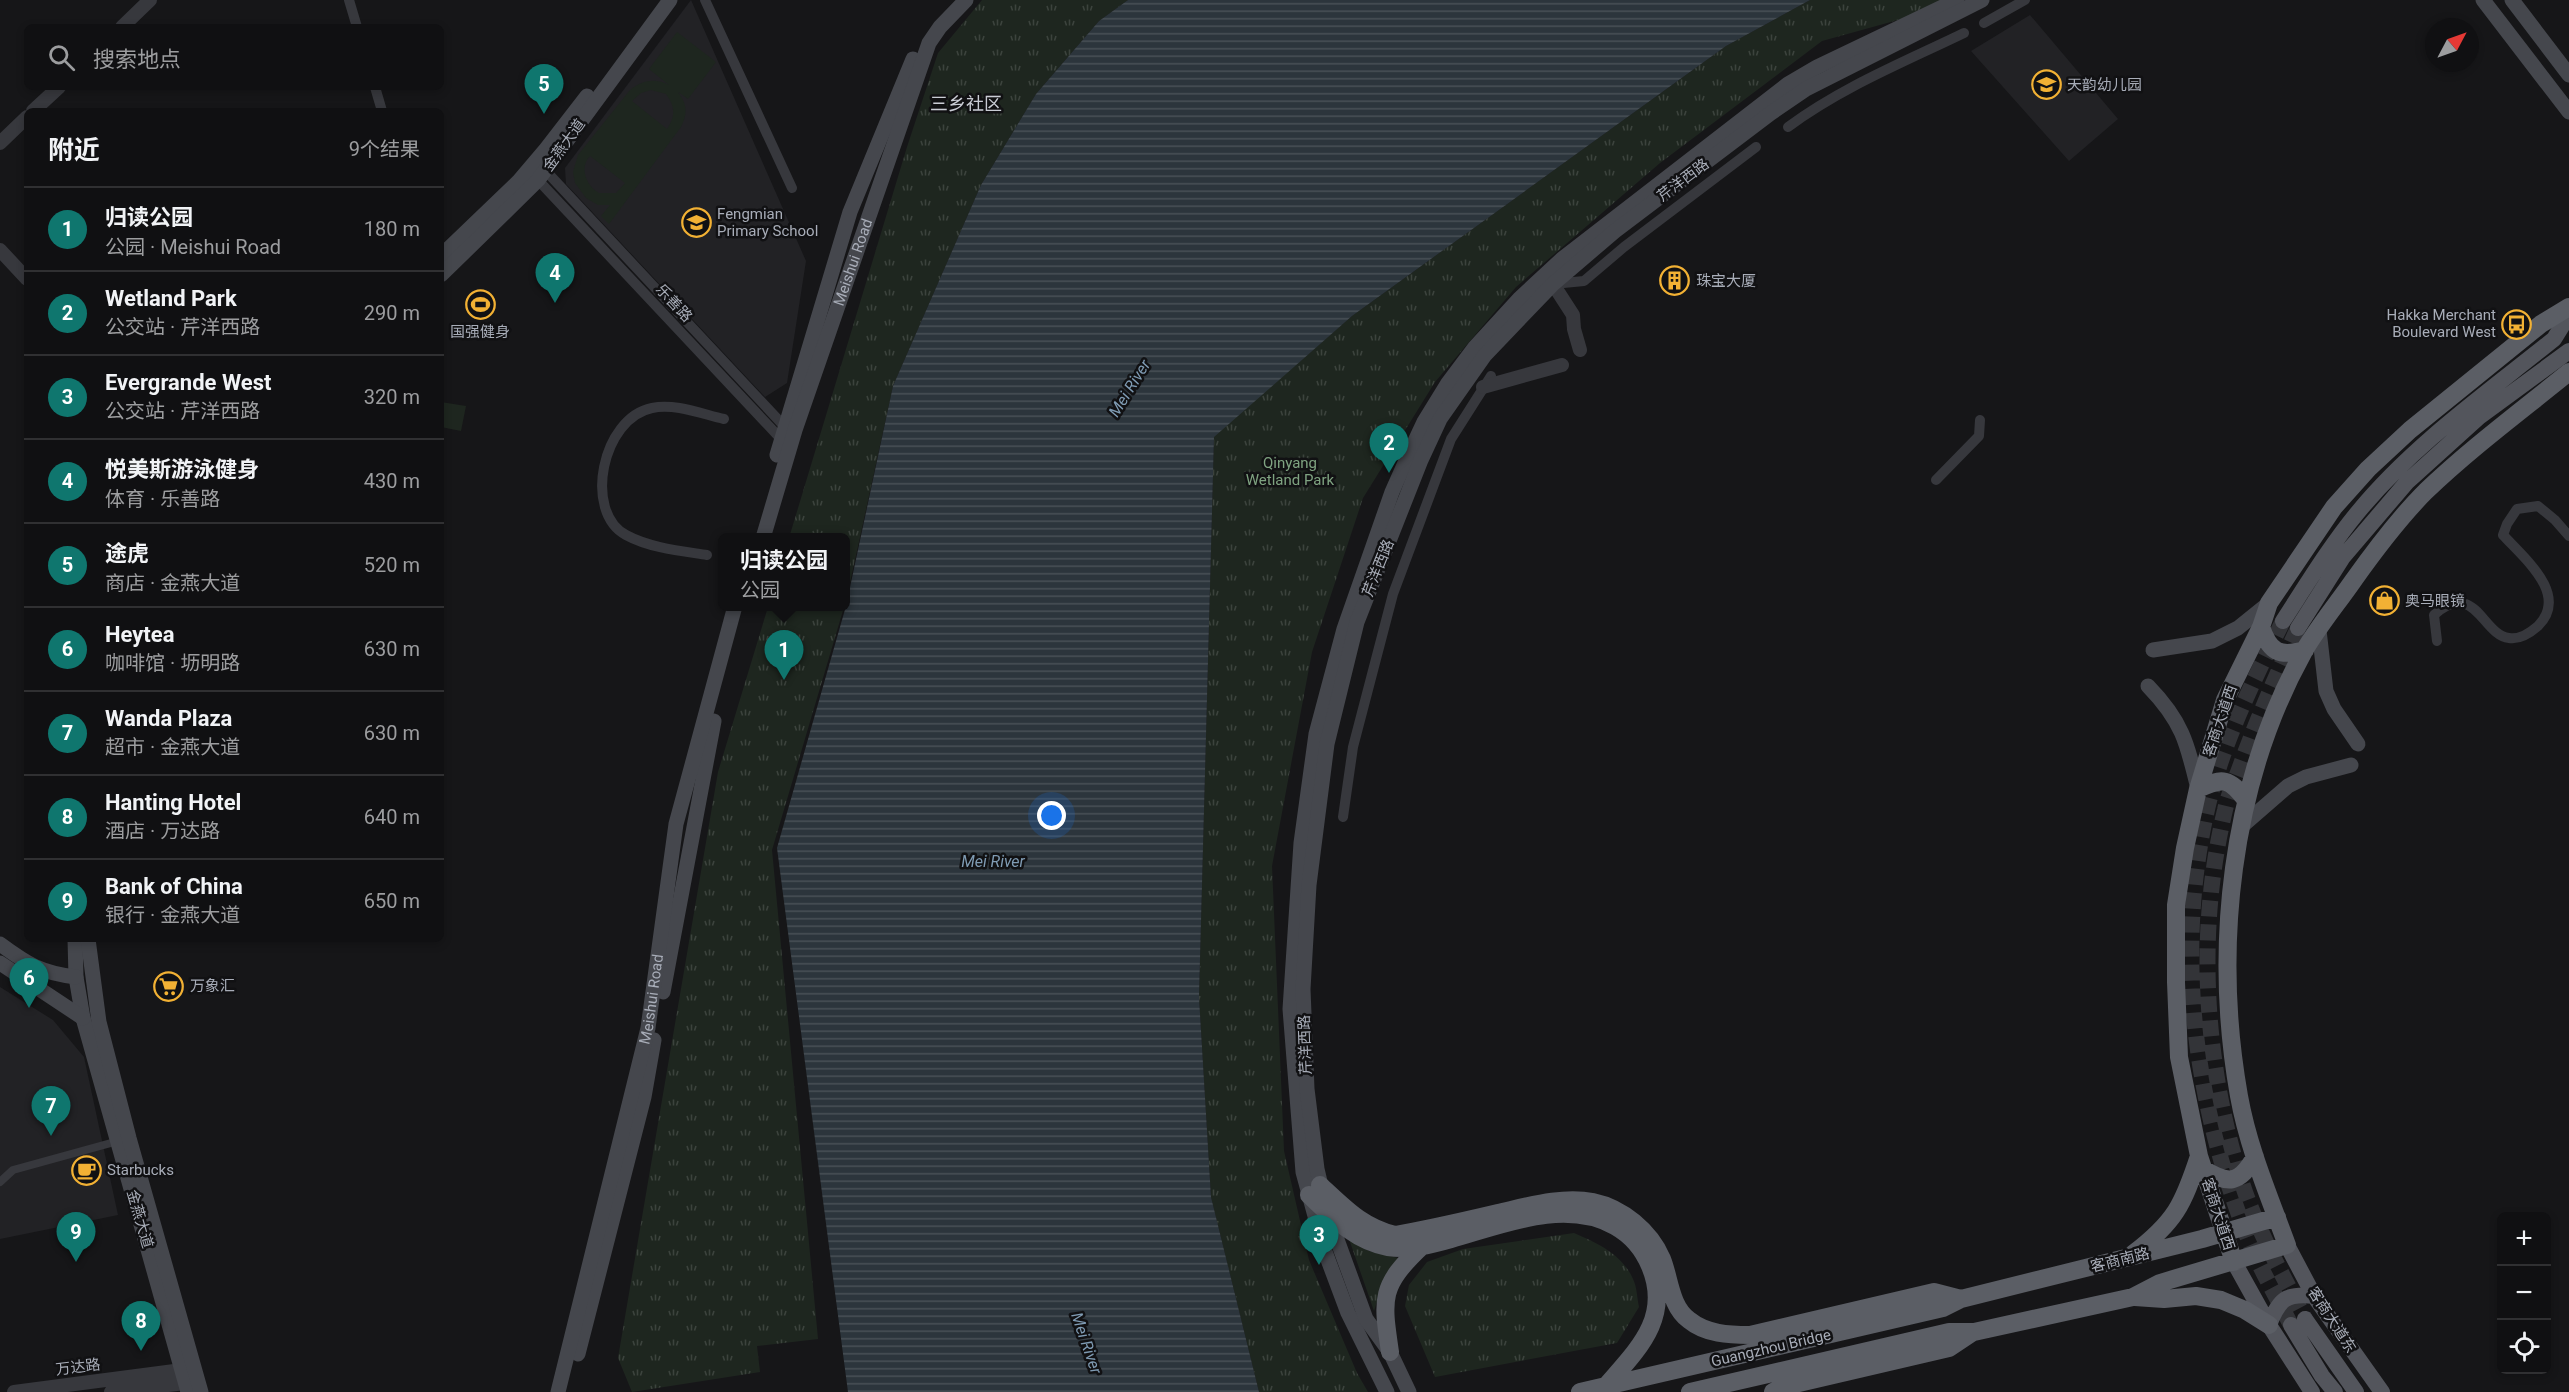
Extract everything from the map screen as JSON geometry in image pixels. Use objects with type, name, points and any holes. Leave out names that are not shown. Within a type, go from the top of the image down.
[{"type":"highway","name":"客商大道西","points":[[2234,1262],[2201,1162],[2179,1057],[2176,982],[2176,905],[2198,789],[2225,700],[2261,627],[2269,603],[2334,507],[2368,469],[2410,430],[2541,324],[2569,307]]},
{"type":"highway","points":[[1773,1392],[1786,1386],[1949,1348],[1974,1332],[2133,1297],[2160,1283],[2287,1245],[2255,1157],[2240,1098],[2228,1018],[2228,944],[2234,872],[2246,800],[2258,759],[2305,650],[2380,542],[2426,492],[2569,372]]},
{"type":"highway","points":[[2261,627],[2265,641],[2274,650],[2283,654],[2305,650]]},
{"type":"highway","points":[[2198,789],[2213,782],[2225,780],[2236,787],[2246,800]]},
{"type":"highway","points":[[2126,1259],[2148,1243],[2179,1210],[2201,1162],[2224,1181],[2233,1180],[2247,1170],[2255,1157]]},
{"type":"highway","points":[[1315,1190],[1327,1212],[1349,1230],[1368,1241],[1388,1247],[1421,1247],[1553,1214],[1580,1215],[1603,1220],[1623,1231],[1640,1248],[1650,1267],[1657,1292],[1655,1316],[1648,1335],[1638,1351],[1606,1386]]},
{"type":"highway","points":[[1315,1190],[1376,1231],[1395,1235],[1545,1203],[1593,1202],[1612,1208],[1631,1220],[1648,1236],[1661,1257],[1675,1303],[1688,1320],[1709,1330],[1730,1335],[1750,1335],[1934,1292],[1961,1299]]},
{"type":"highway","name":"客商南路","points":[[1961,1299],[2224,1234],[2277,1217]]},
{"type":"highway","points":[[1390,1352],[1384,1311],[1387,1292],[1398,1269],[1421,1247]]},
{"type":"highway","points":[[2133,1297],[2163,1299],[2196,1296],[2221,1300],[2269,1325]]},
{"type":"highway","name":"Guangzhou Bridge","points":[[1580,1392],[1943,1308],[1961,1299]]},
{"type":"highway","name":"Guangzhou Bridge","points":[[1690,1392],[1949,1332],[1974,1332]]},
{"type":"main road","name":"金燕大道","points":[[444,253],[518,182],[546,149],[659,0]]},
{"type":"main road","name":"金燕大道","points":[[444,272],[541,175],[670,0]]},
{"type":"main road","name":"Meishui Road","points":[[764,533],[788,435],[850,212],[925,32],[934,17],[953,0]]},
{"type":"main road","name":"Meishui Road","points":[[755,533],[788,435],[929,43],[940,27],[966,0]]},
{"type":"main road","name":"芹洋西路","points":[[1315,1190],[1303,1172],[1290,1009],[1301,843],[1316,734],[1344,629],[1392,492],[1424,422],[1448,383],[1475,347],[1519,299],[1562,259],[1605,224],[1788,84],[1817,67],[1957,0]]},
{"type":"main road","name":"芹洋西路","points":[[1387,1392],[1348,1313],[1324,1249],[1315,1190],[1306,1089],[1303,977],[1309,885],[1327,744],[1357,622],[1416,470],[1440,419],[1485,355],[1553,284],[1615,231],[1797,95],[1843,69],[1982,0]]},
{"type":"main road","points":[[2483,0],[2569,112]]},
{"type":"main road","points":[[2512,0],[2569,75]]},
{"type":"main road","points":[[2569,315],[2554,339],[2442,429],[2385,482],[2332,545],[2290,625],[2343,557],[2407,482],[2479,417],[2569,351]]},
{"type":"main road","points":[[2153,650],[2212,641],[2238,628],[2269,603]]},
{"type":"main road","name":"Meishui Road","points":[[558,1392],[648,1028],[676,824],[734,611]]},
{"type":"main road","name":"Meishui Road","points":[[568,1392],[644,1097],[722,679],[742,611]]},
{"type":"main road","points":[[2319,630],[2326,691],[2334,709],[2358,744]]},
{"type":"main road","points":[[2148,686],[2167,706],[2186,740],[2198,789]]},
{"type":"main road","points":[[2242,826],[2288,786],[2307,777],[2351,765]]},
{"type":"main road","name":"金燕大道","points":[[75,942],[76,977],[83,1018],[185,1382]]},
{"type":"main road","name":"金燕大道","points":[[88,942],[99,1022],[201,1392]]},
{"type":"main road","points":[[0,944],[30,966],[52,974],[76,977]]},
{"type":"main road","points":[[0,963],[83,1018]]},
{"type":"main road","points":[[1327,1212],[1366,1319],[1390,1352],[1409,1392]]},
{"type":"main road","name":"客商大道东","points":[[2287,1245],[2314,1296],[2382,1392]]},
{"type":"main road","points":[[2234,1262],[2269,1325],[2312,1392]]},
{"type":"main road","points":[[2269,1325],[2274,1311],[2288,1297],[2299,1294],[2314,1296]]},
{"type":"main road","points":[[2335,1392],[2322,1376],[2298,1322],[2356,1392]]},
{"type":"street","points":[[125,24],[150,0]]},
{"type":"street","points":[[349,0],[356,24]]},
{"type":"street","points":[[705,0],[792,188]]},
{"type":"street","points":[[1984,23],[2025,0]]},
{"type":"street","points":[[1788,127],[1819,105],[1848,89],[1964,33]]},
{"type":"street","points":[[36,108],[56,90]]},
{"type":"street","points":[[376,90],[381,108]]},
{"type":"street","points":[[0,143],[24,120]]},
{"type":"street","points":[[1580,350],[1573,315],[1553,284],[1584,281],[1624,247],[1756,147]]},
{"type":"street","name":"乐善路","points":[[541,175],[788,435]]},
{"type":"street","points":[[0,250],[24,276]]},
{"type":"street","points":[[1343,817],[1353,747],[1393,594],[1451,439],[1487,381],[1562,364]]},
{"type":"street","points":[[707,555],[665,548],[626,535],[612,523],[604,500],[602,474],[606,454],[615,436],[632,417],[651,408],[677,408],[724,419]]},
{"type":"street","points":[[1936,480],[1979,436],[1980,420]]},
{"type":"street","points":[[2437,641],[2434,615],[2444,606],[2458,604],[2474,607],[2496,631],[2507,639],[2521,638],[2546,619],[2553,609],[2554,598],[2551,586],[2503,535],[2517,509],[2538,506],[2569,536]]},
{"type":"street","points":[[0,1182],[14,1170],[111,1143]]},
{"type":"street","name":"万达路","points":[[14,1392],[185,1382]]},
{"type":"street","name":"万达路","points":[[111,1392],[185,1382]]},
{"type":"shaded area","name":"Fengmian Primary School","points":[[691,0],[806,261],[787,383],[765,397],[566,184],[565,168]]},
{"type":"shaded area","name":"天韵幼儿园","points":[[2030,15],[2118,119],[2069,161],[1971,51]]},
{"type":"shaded area","points":[[0,987],[53,1020],[84,1057],[118,1215],[0,1239]]},
{"type":"green space","points":[[982,0],[1128,0],[1099,21],[1036,94],[981,185],[893,386],[850,583],[850,533],[791,533],[907,147],[938,53]]},
{"type":"green space","name":"Qinyang Wetland Park","points":[[1810,0],[1949,0],[1934,10],[1822,41],[1660,163],[1516,287],[1435,382],[1363,498],[1312,652],[1272,866],[1284,1151],[1309,1260],[1357,1373],[1368,1392],[1259,1392],[1211,1197],[1199,997],[1214,436],[1352,316],[1726,46]]},
{"type":"green space","points":[[677,32],[716,62],[688,99],[678,92],[686,109],[681,127],[609,224],[601,216],[610,205],[598,205],[586,198],[575,183],[573,172],[578,155],[630,90],[649,81],[659,81],[669,85],[649,69]],"holes":[[[651,90],[666,94],[671,103],[673,115],[667,129],[632,101],[641,93]],[[590,156],[625,183],[616,193],[599,193],[591,186],[585,171],[585,165]]]},
{"type":"green space","points":[[444,402],[466,406],[461,431],[444,428]]},
{"type":"green space","points":[[767,611],[843,611],[772,850],[818,1339],[757,1346],[760,1372],[632,1392],[618,1358],[718,772]]},
{"type":"green space","points":[[1574,1233],[1600,1245],[1616,1256],[1628,1270],[1634,1282],[1639,1307],[1617,1343],[1435,1377],[1405,1306],[1409,1285],[1427,1262],[1463,1249]]},
{"type":"green space","points":[[1349,1239],[1369,1251],[1398,1258],[1383,1283],[1374,1311]]},
{"type":"water","name":"Mei River","points":[[1128,0],[1810,0],[1726,46],[1352,316],[1214,437],[1199,997],[1211,1197],[1259,1392],[848,1392],[777,848],[845,611],[850,611],[850,587],[893,386],[981,185],[1036,94],[1099,21]]},
{"type":"tunnel","points":[[2283,621],[2232,732],[2209,801],[2198,856],[2191,966],[2202,1076],[2213,1131],[2228,1184],[2247,1236],[2291,1325]]},
{"type":"tunnel","points":[[2298,628],[2260,714],[2226,804],[2210,903],[2208,997],[2219,1092],[2242,1183],[2255,1218],[2305,1319]]},
{"type":"place","name":"天韵幼儿园","points":[[2046,85]]},
{"type":"place","name":"途虎","points":[[544,114]]},
{"type":"place","name":"Fengmian Primary School","points":[[696,223]]},
{"type":"place","name":"珠宝大厦","points":[[1675,281]]},
{"type":"place","name":"悦美斯游泳健身","points":[[555,303]]},
{"type":"place","name":"国强健身","points":[[480,305]]},
{"type":"place","name":"Hakka Merchant Boulevard West","points":[[2517,324]]},
{"type":"place","name":"Wetland Park","points":[[1389,473]]},
{"type":"place","name":"奥马眼镜","points":[[2384,601]]},
{"type":"place","name":"归读公园","points":[[784,680]]},
{"type":"place","name":"万象汇","points":[[169,986]]},
{"type":"place","name":"Heytea","points":[[29,1008]]},
{"type":"place","name":"Wanda Plaza","points":[[51,1136]]},
{"type":"place","name":"Starbucks","points":[[86,1170]]},
{"type":"place","name":"Bank of China","points":[[76,1262]]},
{"type":"place","name":"Evergrande West","points":[[1319,1265]]},
{"type":"place","name":"Hanting Hotel","points":[[141,1351]]},
{"type":"district","name":"三乡社区","points":[[966,104]]}]
